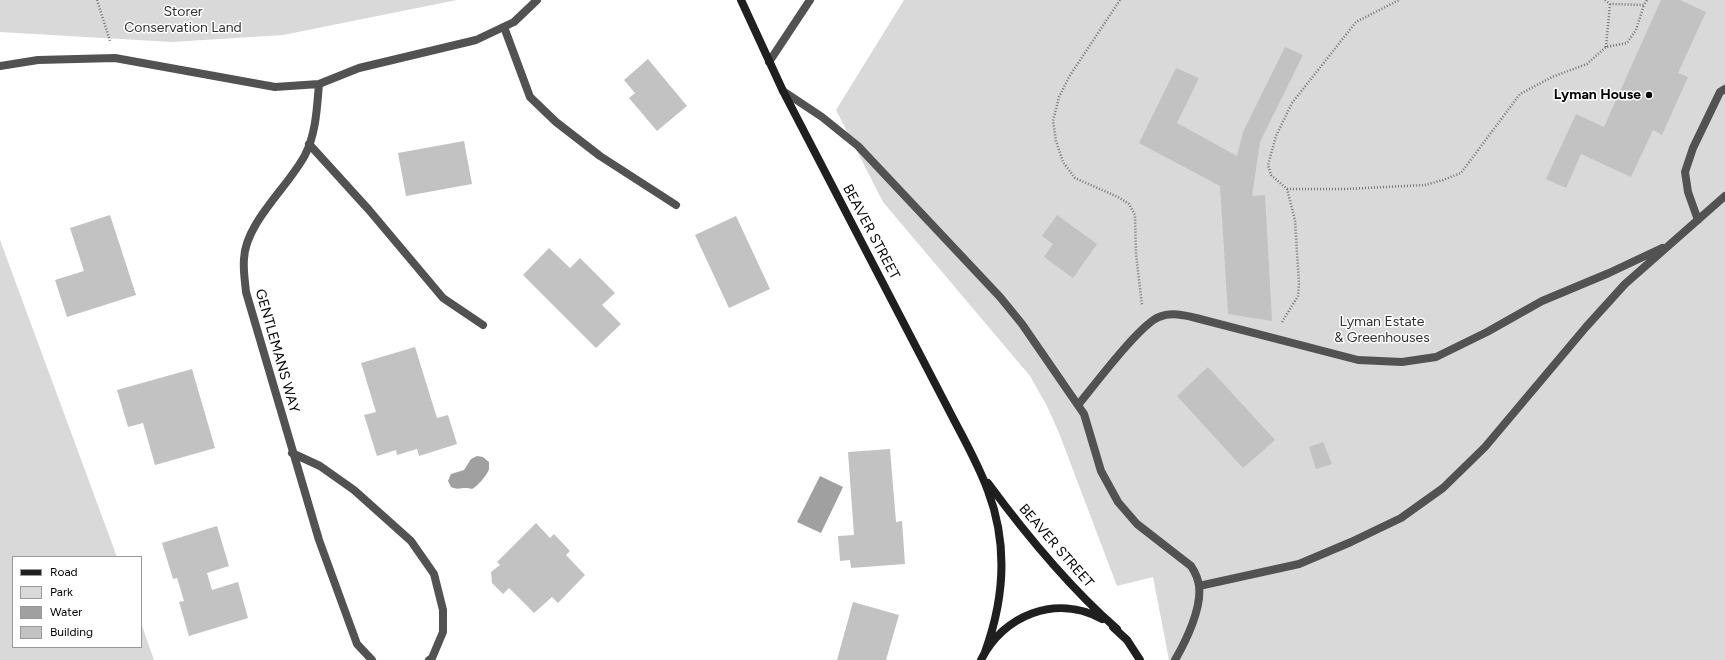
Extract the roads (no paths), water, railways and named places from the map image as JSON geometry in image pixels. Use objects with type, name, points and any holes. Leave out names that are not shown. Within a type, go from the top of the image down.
[{"type":"main road","name":"BEAVER STREET","points":[[741,0],[783,91],[982,474],[1020,526],[1056,568],[1083,598],[1117,629]]},
{"type":"main road","name":"BEAVER STREET","points":[[982,474],[997,523],[1002,573],[993,630],[985,652]]},
{"type":"main road","points":[[981,660],[992,641],[1011,624],[1034,613],[1058,608],[1084,612],[1096,616],[1117,629],[1127,640],[1140,660]]},
{"type":"street","points":[[0,66],[38,60],[115,58],[275,87],[319,84],[359,68],[476,40],[514,22],[537,0]]},
{"type":"street","points":[[769,62],[810,0]]},
{"type":"street","points":[[504,27],[530,97],[556,122],[600,156],[676,205]]},
{"type":"street","name":"GENTLEMANS WAY","points":[[319,84],[314,128],[305,155],[260,219],[248,241],[244,258],[246,292],[292,453],[319,540],[357,644],[372,660]]},
{"type":"street","points":[[1698,220],[1688,192],[1685,172],[1693,148],[1720,92],[1725,89]]},
{"type":"street","points":[[783,91],[822,117],[858,146],[1000,297],[1022,324],[1078,405],[1088,426],[1101,471],[1118,502],[1138,524],[1183,558],[1191,566],[1196,575],[1199,586],[1197,607],[1194,619],[1175,660]]},
{"type":"street","points":[[309,144],[443,298],[483,325]]},
{"type":"street","points":[[1199,586],[1299,564],[1351,542],[1400,518],[1442,488],[1485,447],[1625,284],[1725,196]]},
{"type":"street","points":[[1078,405],[1129,344],[1148,325],[1157,318],[1165,315],[1178,314],[1358,360],[1402,362],[1436,357],[1487,332],[1542,301],[1609,273],[1670,244]]},
{"type":"street","points":[[292,453],[320,466],[354,490],[411,541],[434,574],[443,610],[443,632],[432,658],[429,660]]},
{"type":"water","points":[[477,456],[483,457],[489,462],[489,469],[477,486],[472,489],[456,489],[451,487],[448,481],[451,474],[464,470],[471,459]]},
{"type":"water","points":[[820,476],[843,487],[821,533],[797,522]]},
{"type":"place","name":"Lyman House","points":[[1649,95]]},
{"type":"park label","name":"Storer Conservation Land","points":[[183,20]]},
{"type":"park label","name":"Lyman Estate & Greenhouses","points":[[1382,330]]}]
